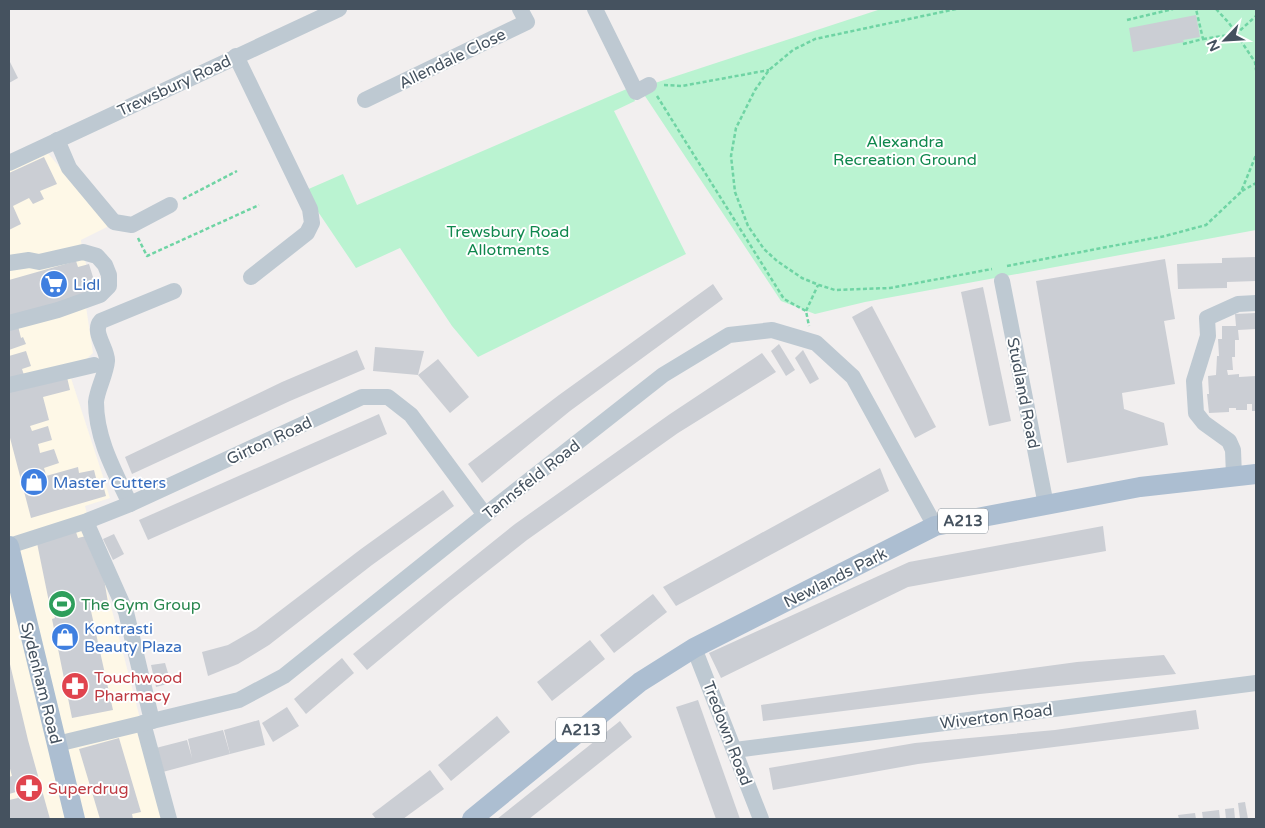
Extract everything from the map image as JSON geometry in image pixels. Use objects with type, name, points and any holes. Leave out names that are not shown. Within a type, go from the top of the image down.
[{"type":"main road","name":"Newlands Park","points":[[472,819],[640,682],[694,648],[935,526],[1140,487],[1256,474]]},
{"type":"main road","name":"Sydenham Road","points":[[9,546],[74,819]]},
{"type":"street","name":"Trewsbury Road","points":[[9,163],[339,9]]},
{"type":"street","name":"Allendale Close","points":[[365,100],[527,22],[520,9]]},
{"type":"street","points":[[595,9],[636,92],[649,85]]},
{"type":"street","points":[[236,56],[310,210],[312,223],[307,234],[251,278]]},
{"type":"street","points":[[57,140],[70,168],[114,222],[132,225],[170,206]]},
{"type":"street","points":[[9,263],[29,260],[39,262],[83,252],[97,256],[105,266],[110,286],[100,295],[58,310],[9,323]]},
{"type":"street","name":"Studland Road","points":[[1002,281],[1046,505]]},
{"type":"street","points":[[130,504],[101,440],[96,401],[107,361],[98,331],[99,324],[101,321],[174,291]]},
{"type":"street","points":[[1234,476],[1233,450],[1229,442],[1204,423],[1196,413],[1194,381],[1208,336],[1207,318],[1238,304],[1256,303]]},
{"type":"street","name":"Tannsfeld Road","points":[[56,744],[239,700],[284,676],[663,375],[729,335],[772,330],[816,343],[853,377],[935,526]]},
{"type":"street","points":[[9,385],[94,365]]},
{"type":"street","name":"Girton Road","points":[[9,546],[86,522],[130,504],[362,397],[388,397],[411,415],[485,515]]},
{"type":"street","points":[[86,522],[126,612],[147,722],[169,819]]},
{"type":"street","name":"Tredown Road","points":[[694,648],[761,819]]},
{"type":"street","name":"Wiverton Road","points":[[735,750],[1256,683]]},
{"type":"path","points":[[956,9],[814,39],[792,50],[769,70],[755,90],[736,128],[731,156],[735,192],[748,226],[764,249],[777,261],[802,278],[835,290],[890,288],[1165,236],[1206,225],[1241,192],[1256,183]]},
{"type":"path","points":[[1127,20],[1173,9]]},
{"type":"path","points":[[1196,9],[1202,39]]},
{"type":"path","points":[[1216,9],[1230,23],[1256,63],[1256,70]]},
{"type":"path","points":[[1183,44],[1236,34],[1256,16]]},
{"type":"path","points":[[649,85],[682,86],[769,70]]},
{"type":"path","points":[[649,85],[784,299],[806,311]]},
{"type":"path","points":[[1241,192],[1256,155]]},
{"type":"path","points":[[170,206],[237,171]]},
{"type":"path","points":[[132,225],[147,256],[259,205]]},
{"type":"path","points":[[811,342],[806,311],[814,297],[818,284]]},
{"type":"shaded area","points":[[47,152],[109,226],[81,240],[82,251],[96,295],[85,300],[93,353],[70,375],[110,498],[85,506],[166,819],[9,819],[9,170]]},
{"type":"green space","name":"Alexandra Recreation Ground","points":[[881,9],[1256,9],[1256,230],[865,302],[815,314],[781,301],[643,93],[649,85]]},
{"type":"green space","name":"Trewsbury Road Allotments","points":[[629,88],[635,101],[614,111],[686,254],[478,357],[452,326],[400,248],[356,268],[304,191],[343,174],[357,205]]},
{"type":"building","points":[[1196,15],[1200,37],[1133,52],[1129,28]]},
{"type":"building","points":[[9,60],[18,78],[9,83]]},
{"type":"building","points":[[44,157],[57,184],[40,191],[44,199],[33,204],[29,198],[13,206],[21,224],[9,230],[9,173]]},
{"type":"building","points":[[1256,257],[1256,281],[1227,282],[1227,288],[1178,289],[1177,264],[1222,263],[1222,258]]},
{"type":"building","points":[[1165,259],[1175,319],[1164,321],[1175,384],[1122,393],[1124,409],[1164,423],[1168,445],[1067,463],[1036,281]]},
{"type":"building","points":[[76,261],[78,267],[89,264],[96,287],[92,288],[94,293],[9,320],[9,280]]},
{"type":"building","points":[[713,284],[723,299],[570,411],[482,483],[468,464],[559,395]]},
{"type":"building","points":[[983,287],[1011,421],[989,426],[961,292]]},
{"type":"building","points":[[872,306],[936,427],[915,438],[852,317]]},
{"type":"building","points":[[1256,313],[1256,329],[1238,330],[1239,340],[1235,340],[1235,357],[1232,357],[1233,370],[1227,370],[1228,375],[1239,374],[1239,377],[1256,376],[1256,411],[1252,411],[1252,404],[1247,404],[1247,410],[1229,408],[1229,412],[1209,413],[1208,376],[1216,375],[1217,356],[1219,356],[1218,339],[1222,339],[1222,326],[1236,326],[1235,314]]},
{"type":"building","points":[[18,326],[21,338],[23,337],[26,344],[9,350],[9,328]]},
{"type":"building","points":[[779,344],[795,370],[786,376],[771,351]]},
{"type":"building","points":[[375,347],[424,351],[418,375],[373,371]]},
{"type":"building","points":[[357,350],[365,369],[290,401],[132,474],[125,457],[282,382]]},
{"type":"building","points":[[803,350],[819,379],[810,384],[795,358]]},
{"type":"building","points":[[26,351],[31,366],[22,369],[24,375],[9,378],[9,356]]},
{"type":"building","points":[[762,353],[776,372],[678,433],[527,540],[367,670],[353,654],[515,524],[670,414]]},
{"type":"building","points":[[438,359],[469,397],[450,413],[418,375]]},
{"type":"building","points":[[66,373],[70,390],[43,397],[49,420],[30,426],[32,431],[48,426],[52,440],[38,444],[40,453],[54,449],[59,463],[44,468],[46,476],[78,467],[79,473],[94,470],[97,482],[102,481],[106,496],[31,518],[9,434],[9,389]]},
{"type":"building","points":[[379,414],[387,434],[148,540],[139,520]]},
{"type":"building","points":[[880,468],[889,491],[676,606],[663,587]]},
{"type":"building","points":[[443,490],[454,506],[372,565],[269,645],[238,664],[208,676],[202,652],[228,645],[256,629],[361,549]]},
{"type":"building","points":[[1103,526],[1106,551],[908,587],[721,678],[709,653],[909,562]]},
{"type":"building","points":[[76,532],[78,538],[86,536],[104,579],[109,608],[91,611],[113,710],[72,718],[52,619],[55,618],[52,607],[50,607],[37,543]]},
{"type":"building","points":[[114,534],[124,554],[113,560],[103,539]]},
{"type":"building","points":[[653,594],[667,612],[614,653],[600,635]]},
{"type":"building","points":[[590,640],[605,659],[552,701],[537,682]]},
{"type":"building","points":[[1164,655],[1176,674],[980,694],[763,721],[761,705],[1077,662]]},
{"type":"building","points":[[342,658],[354,673],[306,714],[294,699]]},
{"type":"building","points":[[9,660],[28,740],[50,819],[9,819],[9,800],[18,798],[16,792],[9,794],[9,777],[12,776],[9,765]]},
{"type":"building","points":[[165,663],[171,683],[156,687],[151,665]]},
{"type":"building","points":[[698,700],[740,819],[716,819],[676,707]]},
{"type":"building","points":[[287,707],[299,726],[273,742],[262,723]]},
{"type":"building","points":[[1196,710],[1199,729],[918,764],[773,790],[769,768],[915,743],[1055,730]]},
{"type":"building","points":[[497,716],[510,732],[451,781],[438,765]]},
{"type":"building","points":[[259,720],[265,745],[230,754],[224,730]]},
{"type":"building","points":[[620,721],[632,737],[529,819],[497,819]]},
{"type":"building","points":[[223,730],[230,754],[159,773],[152,749],[187,740],[192,758],[188,739]]},
{"type":"building","points":[[119,738],[141,812],[132,814],[133,819],[100,819],[79,749]]},
{"type":"building","points":[[430,770],[444,789],[403,819],[376,819],[372,814]]},
{"type":"building","points":[[1245,802],[1248,819],[1240,819],[1238,803]]},
{"type":"building","points":[[1234,808],[1235,819],[1226,819],[1225,809]]},
{"type":"building","points":[[1219,810],[1220,819],[1203,819],[1202,812]]},
{"type":"building","points":[[1195,813],[1196,819],[1179,819],[1178,815]]},
{"type":"place","name":"Lidl","points":[[54,284]]},
{"type":"place","name":"Master Cutters","points":[[34,482]]},
{"type":"place","name":"The Gym Group","points":[[62,604]]},
{"type":"place","name":"Kontrasti Beauty Plaza","points":[[65,637]]},
{"type":"place","name":"Touchwood Pharmacy","points":[[75,686]]},
{"type":"place","name":"Superdrug","points":[[29,788]]}]
